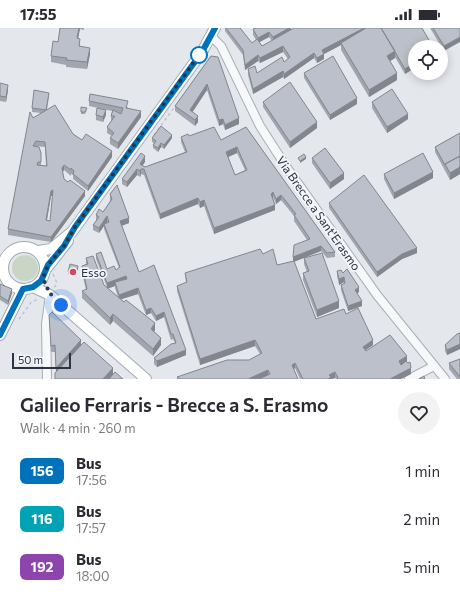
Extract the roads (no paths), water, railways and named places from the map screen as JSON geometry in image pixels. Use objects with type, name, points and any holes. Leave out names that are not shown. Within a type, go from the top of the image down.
[{"type":"main road","points":[[1,333],[28,288],[48,273],[72,232],[202,52],[213,32]]},
{"type":"main road","points":[[38,251],[51,249],[72,232]]},
{"type":"main road","points":[[52,291],[10,284],[1,274],[4,263],[4,255],[22,246],[32,247],[38,251],[44,259],[52,291],[146,379]]},
{"type":"street","name":"Via Brecce a Sant'Erasmo","points":[[213,32],[260,126],[285,165],[377,295],[445,379]]},
{"type":"street","points":[[47,379],[46,324],[52,291]]},
{"type":"street","points":[[409,379],[434,366]]},
{"type":"place","name":"Esso","points":[[73,272]]}]
